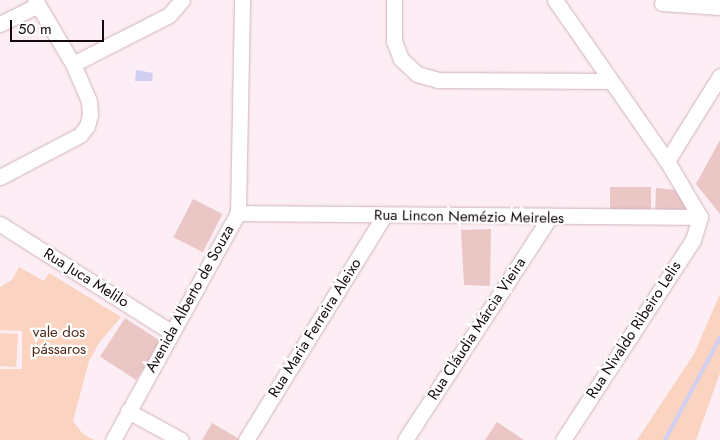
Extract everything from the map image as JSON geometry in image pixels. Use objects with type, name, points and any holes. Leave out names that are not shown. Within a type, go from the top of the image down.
[{"type":"street","points":[[73,64],[169,15],[182,0]]},
{"type":"street","name":"Avenida Alberto de Souza","points":[[113,440],[238,213],[242,0]]},
{"type":"street","points":[[394,0],[394,41],[401,59],[417,74],[438,80],[608,81]]},
{"type":"street","points":[[554,0],[608,81],[667,161],[700,217]]},
{"type":"street","points":[[0,24],[36,2],[73,64],[89,100],[88,126],[80,135],[0,178]]},
{"type":"street","points":[[662,3],[720,7]]},
{"type":"street","points":[[667,161],[720,76]]},
{"type":"street","name":"Rua Lincon Nemézio Meireles","points":[[238,213],[549,218],[700,217]]},
{"type":"street","name":"Rua Maria Ferreira Aleixo","points":[[246,440],[384,216]]},
{"type":"street","name":"Rua Nivaldo Ribeiro Lelis","points":[[563,440],[693,240],[700,217]]},
{"type":"street","name":"Rua Cláudia Márcia Vieira","points":[[404,440],[549,218]]},
{"type":"street","name":"Rua Juca Melilo","points":[[0,224],[171,332]]},
{"type":"street","points":[[128,411],[181,440]]},
{"type":"green space","name":"vale dos pássaros","points":[[19,267],[44,281],[49,273],[121,317],[99,343],[89,361],[73,421],[83,434],[94,440],[0,440],[0,369],[22,369],[22,331],[0,330],[0,287],[12,280]]},
{"type":"green space","points":[[720,294],[720,373],[696,440],[637,440],[694,354]]},
{"type":"green space","points":[[0,333],[18,334],[16,367],[0,366]]},
{"type":"shaded area","points":[[136,70],[153,73],[152,81],[135,81]]},
{"type":"building","points":[[720,140],[720,214],[696,184]]},
{"type":"building","points":[[610,187],[651,187],[651,213],[610,213]]},
{"type":"building","points":[[656,188],[676,190],[689,214],[655,214]]},
{"type":"building","points":[[193,199],[222,214],[203,252],[173,237]]},
{"type":"building","points":[[491,229],[490,286],[464,285],[461,230]]},
{"type":"building","points":[[125,318],[161,341],[136,380],[100,357]]},
{"type":"building","points":[[497,422],[524,440],[485,440]]},
{"type":"building","points":[[212,423],[241,440],[202,440]]},
{"type":"waterway","points":[[665,440],[720,338]]}]
